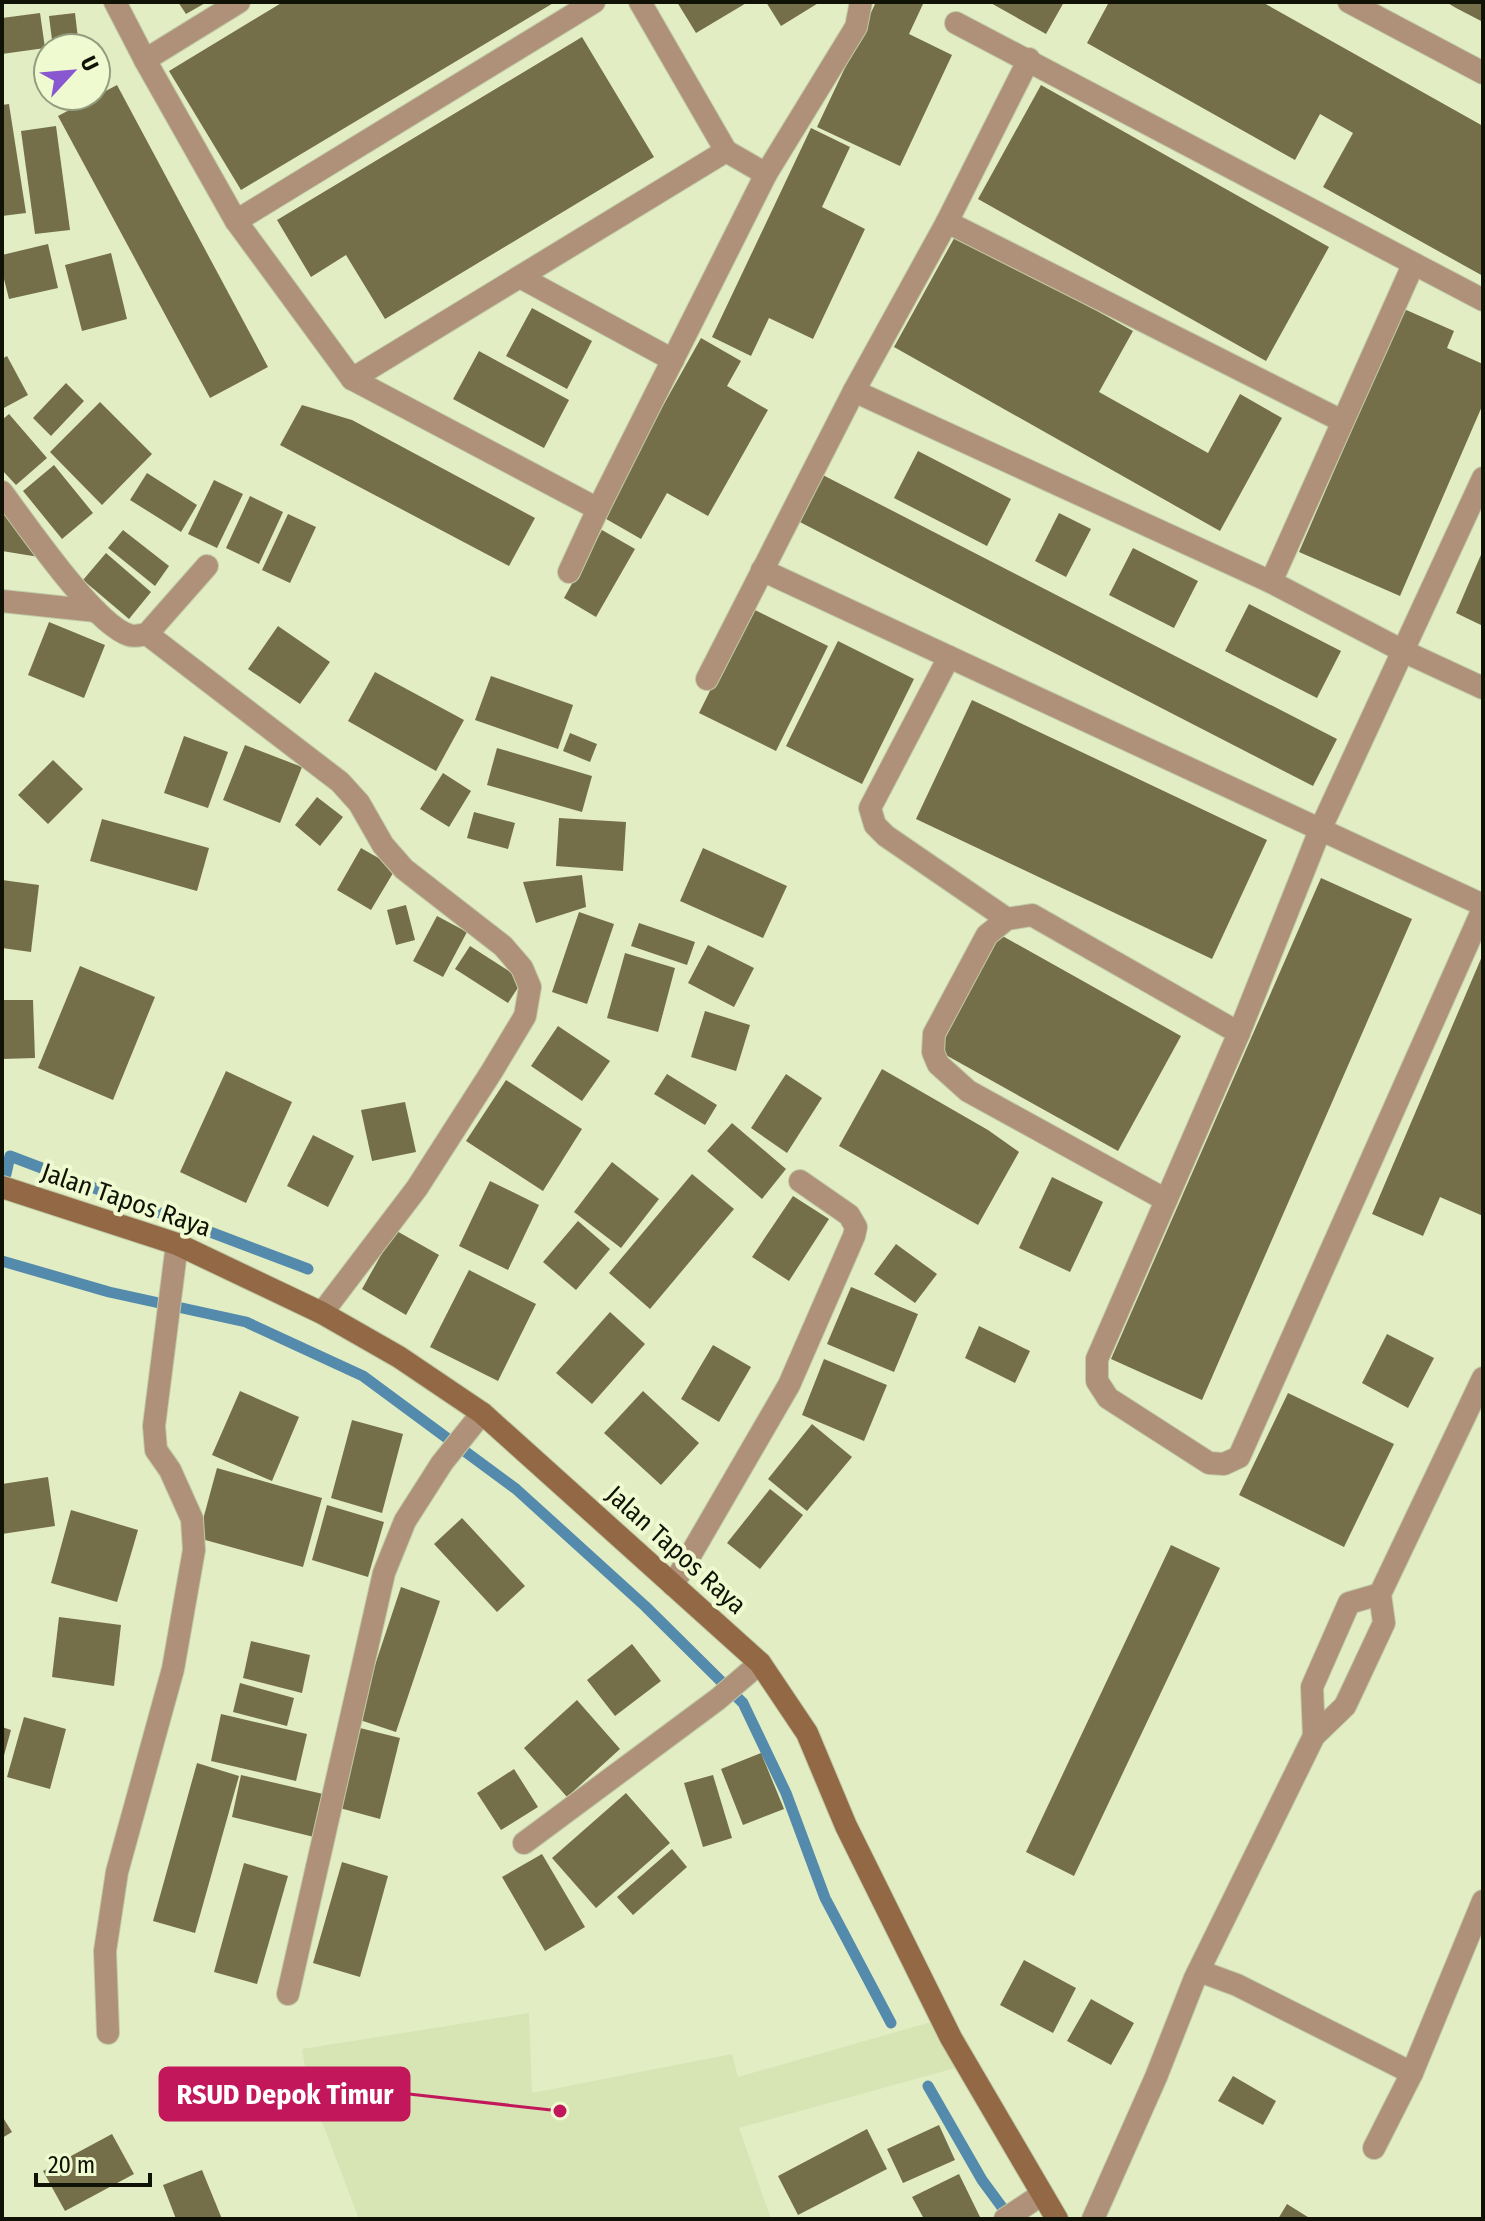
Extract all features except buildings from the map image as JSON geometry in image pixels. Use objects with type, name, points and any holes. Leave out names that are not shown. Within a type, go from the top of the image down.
[{"type":"main road","name":"Jalan Tapos Raya","points":[[2,1187],[177,1244],[322,1313],[399,1357],[673,1585],[760,1663],[807,1733],[846,1826],[951,2038],[1057,2219]]},
{"type":"street","points":[[115,2],[236,221],[352,379],[598,509]]},
{"type":"street","points":[[145,60],[239,2]]},
{"type":"street","points":[[236,221],[594,2]]},
{"type":"street","points":[[640,2],[726,151],[766,174]]},
{"type":"street","points":[[569,572],[766,174],[856,27],[861,2]]},
{"type":"street","points":[[1349,2],[1483,73]]},
{"type":"street","points":[[956,23],[1483,300]]},
{"type":"street","points":[[707,679],[1029,59]]},
{"type":"street","points":[[352,379],[726,151]]},
{"type":"street","points":[[947,222],[1342,421]]},
{"type":"street","points":[[1271,582],[1413,265]]},
{"type":"street","points":[[520,277],[673,360]]},
{"type":"street","points":[[854,391],[1271,582],[1403,651],[1483,688]]},
{"type":"street","points":[[762,570],[1320,830],[1483,907],[1239,1457],[1224,1464],[1209,1463],[1108,1398],[1097,1381],[1097,1359],[1239,1033],[1320,830],[1483,478]]},
{"type":"street","points":[[2,492],[96,611],[131,636],[147,634],[207,566]]},
{"type":"street","points":[[2,601],[96,611]]},
{"type":"street","points":[[147,634],[340,782],[359,803],[383,845],[404,869],[503,946],[522,968],[530,987],[525,1016],[492,1071],[417,1188],[322,1313]]},
{"type":"street","points":[[949,657],[870,808],[875,825],[886,836],[1007,919]]},
{"type":"street","points":[[1166,1200],[968,1091],[938,1064],[933,1052],[934,1034],[987,935],[1007,919],[1032,915],[1239,1033]]},
{"type":"street","points":[[673,1585],[789,1385],[854,1236],[856,1227],[849,1215],[800,1181]]},
{"type":"street","points":[[108,2033],[105,1951],[117,1872],[173,1669],[194,1550],[192,1519],[170,1470],[156,1450],[154,1426],[177,1244]]},
{"type":"street","points":[[1093,2219],[1199,1971],[1314,1736],[1345,1706],[1384,1623],[1380,1594],[1483,1378]]},
{"type":"street","points":[[288,1994],[384,1573],[405,1521],[442,1463],[477,1419]]},
{"type":"street","points":[[1314,1736],[1312,1687],[1349,1603],[1380,1594]]},
{"type":"street","points":[[524,1843],[718,1699],[760,1663]]},
{"type":"street","points":[[1374,2148],[1412,2073],[1483,1901]]},
{"type":"street","points":[[1199,1971],[1237,1985],[1412,2073]]},
{"type":"street","points":[[1012,2214],[1041,2195]]},
{"type":"shaded area","points":[[529,2013],[532,2093],[732,2054],[738,2077],[942,2019],[966,2065],[739,2128],[771,2219],[359,2219],[308,2085],[302,2049]]},
{"type":"waterway","points":[[6,1174],[10,1156],[308,1269]]},
{"type":"waterway","points":[[2,1261],[109,1292],[246,1322],[363,1376],[516,1489],[645,1606],[743,1703],[786,1793],[825,1898],[891,2023]]},
{"type":"waterway","points":[[928,2086],[982,2180],[1010,2218]]},
{"type":"place","name":"RSUD Depok Timur","points":[[560,2111]]}]
